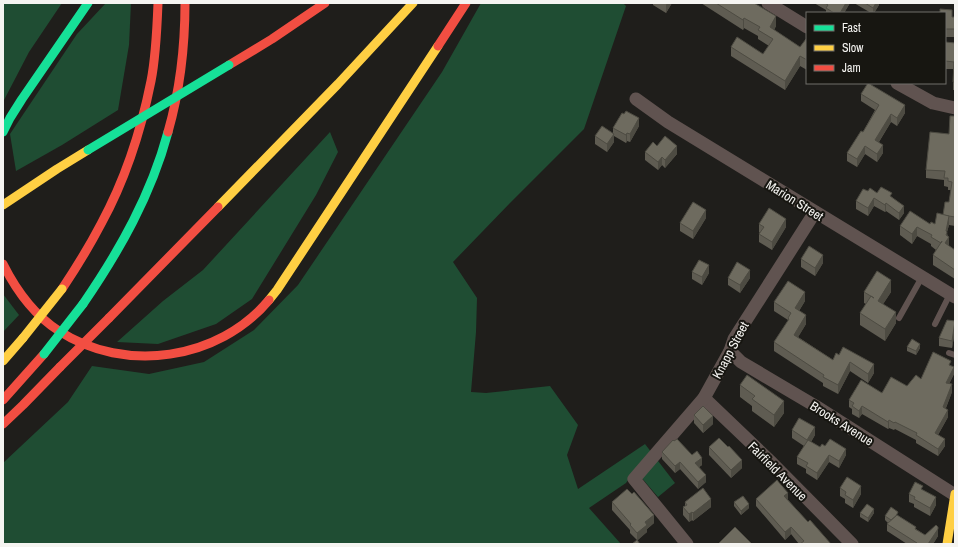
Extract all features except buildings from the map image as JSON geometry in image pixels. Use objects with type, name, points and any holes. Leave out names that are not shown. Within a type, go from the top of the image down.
[{"type":"main road","points":[[3,132],[19,104],[88,3]]},
{"type":"main road","points":[[3,361],[62,289],[84,257],[103,222],[120,185],[134,147],[145,109],[152,76],[156,42],[158,3]]},
{"type":"main road","points":[[3,400],[44,354],[83,304],[110,263],[131,227],[148,189],[162,150],[173,112],[181,70],[185,3]]},
{"type":"main road","points":[[4,205],[57,169],[272,39],[325,3]]},
{"type":"main road","points":[[3,424],[109,318],[356,65],[414,3]]},
{"type":"main road","points":[[3,264],[16,288],[44,320],[69,338],[96,349],[127,356],[158,356],[198,348],[227,335],[255,315],[277,290],[466,3]]},
{"type":"main road","points":[[947,544],[955,494]]},
{"type":"street","points":[[768,3],[806,26]]},
{"type":"street","points":[[899,84],[933,103],[955,108]]},
{"type":"street","name":"Marion Street","points":[[636,99],[668,122],[952,295]]},
{"type":"street","name":"Knapp Street","points":[[687,544],[634,479],[704,398],[730,351],[734,339],[815,212]]},
{"type":"street","name":"Brooks Avenue","points":[[730,351],[741,362],[818,407],[955,494]]},
{"type":"street","name":"Fairfield Avenue","points":[[704,398],[772,463],[852,544]]},
{"type":"lane","points":[[899,318],[922,277]]},
{"type":"lane","points":[[934,324],[952,295]]},
{"type":"green space","points":[[3,3],[62,3],[29,52],[3,102]]},
{"type":"green space","points":[[106,3],[131,3],[129,45],[118,110],[62,145],[16,171],[10,134],[77,34]]},
{"type":"green space","points":[[481,3],[623,3],[626,6],[584,129],[453,262],[477,298],[471,392],[486,393],[550,386],[578,425],[567,455],[578,489],[645,444],[675,483],[658,497],[635,470],[626,483],[589,508],[621,544],[3,544],[3,463],[68,402],[92,366],[149,374],[204,362],[254,330],[298,285],[442,72]]},
{"type":"green space","points":[[330,132],[338,152],[316,195],[252,299],[216,324],[158,344],[117,342],[163,301],[203,270]]},
{"type":"green space","points":[[3,294],[19,315],[3,332]]},
{"type":"traffic: fast","points":[[3,132],[22,99],[88,3]]},
{"type":"traffic: fast","points":[[88,150],[229,65]]},
{"type":"traffic: fast","points":[[83,304],[110,263],[133,221],[153,178],[168,132]]},
{"type":"traffic: fast","points":[[44,354],[83,304]]},
{"type":"traffic: slow","points":[[218,207],[338,84],[413,3]]},
{"type":"traffic: slow","points":[[269,300],[438,46]]},
{"type":"traffic: slow","points":[[3,205],[88,150]]},
{"type":"traffic: slow","points":[[23,338],[62,289]]},
{"type":"traffic: slow","points":[[3,361],[23,338]]},
{"type":"traffic: slow","points":[[947,544],[955,494]]},
{"type":"traffic: jam","points":[[62,289],[96,233],[110,207],[125,173],[137,137],[153,72],[158,3]]},
{"type":"traffic: jam","points":[[168,132],[176,100],[181,68],[185,3]]},
{"type":"traffic: jam","points":[[229,65],[272,39],[325,3]]},
{"type":"traffic: jam","points":[[438,46],[466,3]]},
{"type":"traffic: jam","points":[[109,318],[218,207]]},
{"type":"traffic: jam","points":[[3,264],[26,301],[50,325],[85,344],[113,353],[141,356],[170,354],[198,348],[224,336],[248,320],[269,300]]},
{"type":"traffic: jam","points":[[60,367],[109,318]]},
{"type":"traffic: jam","points":[[3,400],[44,354]]},
{"type":"traffic: jam","points":[[3,424],[60,367]]}]
